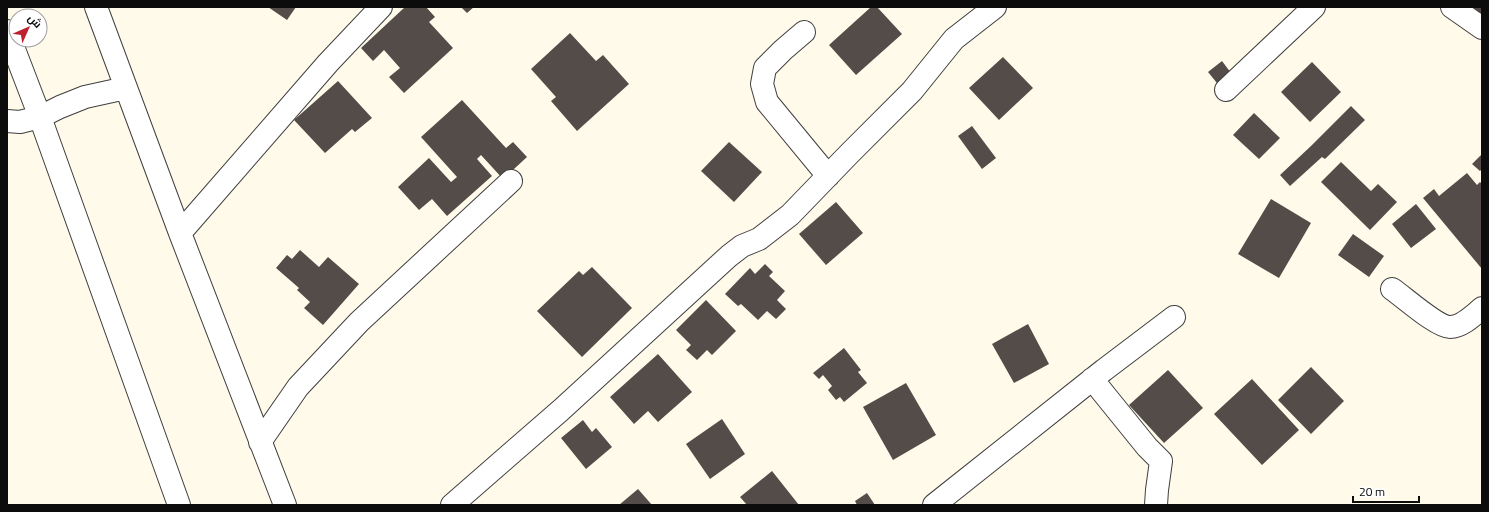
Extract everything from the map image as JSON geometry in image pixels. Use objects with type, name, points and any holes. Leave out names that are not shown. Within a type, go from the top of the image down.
[{"type":"street","points":[[96,7],[180,233],[284,505]]},
{"type":"street","points":[[180,233],[328,63],[380,7]]},
{"type":"street","points":[[452,505],[561,410],[729,256],[742,246],[759,240],[790,216],[912,91],[954,39],[995,7]]},
{"type":"street","points":[[1226,90],[1314,7]]},
{"type":"street","points":[[1452,7],[1482,28]]},
{"type":"street","points":[[7,31],[40,117],[179,505]]},
{"type":"street","points":[[804,32],[765,68],[762,84],[767,102],[828,176]]},
{"type":"street","points":[[7,121],[20,122],[40,117],[85,97],[126,88]]},
{"type":"street","points":[[260,442],[298,387],[359,322],[511,181]]},
{"type":"street","points":[[1392,289],[1436,322],[1450,327],[1465,322],[1482,308]]},
{"type":"street","points":[[934,505],[1092,379],[1174,317]]},
{"type":"street","points":[[1092,379],[1147,447],[1161,461],[1156,505]]},
{"type":"building","points":[[268,7],[296,7],[287,20]]},
{"type":"building","points":[[405,7],[426,7],[435,17],[429,22],[453,48],[404,93],[389,77],[400,68],[384,50],[373,61],[361,48]]},
{"type":"building","points":[[461,7],[474,7],[467,13]]},
{"type":"building","points":[[871,7],[877,7],[902,34],[856,75],[829,45]]},
{"type":"building","points":[[1466,7],[1482,7],[1482,18]]},
{"type":"building","points":[[570,33],[596,61],[603,55],[629,84],[577,131],[551,101],[556,97],[531,69]]},
{"type":"building","points":[[1003,57],[1033,88],[999,120],[969,88]]},
{"type":"building","points":[[1222,61],[1234,77],[1221,88],[1208,72]]},
{"type":"building","points":[[1312,62],[1341,92],[1310,122],[1281,92]]},
{"type":"building","points":[[338,81],[372,118],[355,132],[352,129],[325,153],[294,120]]},
{"type":"building","points":[[462,100],[506,148],[513,142],[527,157],[503,179],[481,155],[477,159],[492,176],[447,216],[432,199],[419,210],[398,187],[429,158],[451,182],[457,177],[421,137]]},
{"type":"building","points":[[1351,106],[1365,120],[1325,159],[1322,157],[1290,186],[1280,175]]},
{"type":"building","points":[[1254,113],[1280,138],[1259,159],[1233,135]]},
{"type":"building","points":[[972,126],[996,158],[982,169],[958,136]]},
{"type":"building","points":[[729,142],[762,172],[734,202],[701,171]]},
{"type":"building","points":[[1482,154],[1482,169],[1480,171],[1472,164]]},
{"type":"building","points":[[1341,162],[1371,191],[1378,184],[1397,202],[1370,230],[1321,182]]},
{"type":"building","points":[[1467,173],[1477,185],[1480,182],[1482,184],[1482,269],[1423,198],[1434,189],[1439,196]]},
{"type":"building","points":[[1271,199],[1311,223],[1279,278],[1238,254]]},
{"type":"building","points":[[836,202],[863,233],[826,265],[799,234]]},
{"type":"building","points":[[1416,204],[1436,229],[1411,248],[1392,224]]},
{"type":"building","points":[[1353,234],[1384,256],[1369,277],[1338,255]]},
{"type":"building","points":[[300,250],[319,267],[328,257],[359,284],[323,325],[304,308],[310,302],[297,290],[299,288],[276,268],[287,255],[292,259]]},
{"type":"building","points":[[765,264],[773,272],[769,276],[785,291],[777,300],[786,309],[776,319],[767,311],[758,320],[741,304],[738,306],[725,294],[750,268],[755,274]]},
{"type":"building","points":[[592,267],[632,308],[582,357],[537,311],[579,271],[583,275]]},
{"type":"building","points":[[706,300],[736,331],[712,355],[707,350],[697,360],[686,350],[691,345],[676,330]]},
{"type":"building","points":[[1028,324],[1049,364],[1014,383],[992,344]]},
{"type":"building","points":[[844,348],[861,370],[858,372],[867,383],[844,402],[840,397],[836,400],[828,390],[832,386],[823,375],[819,379],[813,373]]},
{"type":"building","points":[[658,354],[692,392],[658,422],[648,411],[634,424],[610,397]]},
{"type":"building","points":[[1311,367],[1344,401],[1311,434],[1278,400]]},
{"type":"building","points":[[1168,370],[1203,408],[1164,443],[1129,405]]},
{"type":"building","points":[[1252,379],[1299,430],[1262,465],[1214,414]]},
{"type":"building","points":[[906,383],[936,435],[893,460],[863,407]]},
{"type":"building","points":[[722,419],[745,454],[710,479],[686,444]]},
{"type":"building","points":[[583,420],[592,432],[596,428],[612,447],[586,469],[561,438]]},
{"type":"building","points":[[772,471],[799,505],[747,505],[740,497]]},
{"type":"building","points":[[638,489],[652,505],[619,505]]},
{"type":"building","points":[[867,493],[875,505],[857,505],[855,501]]}]
